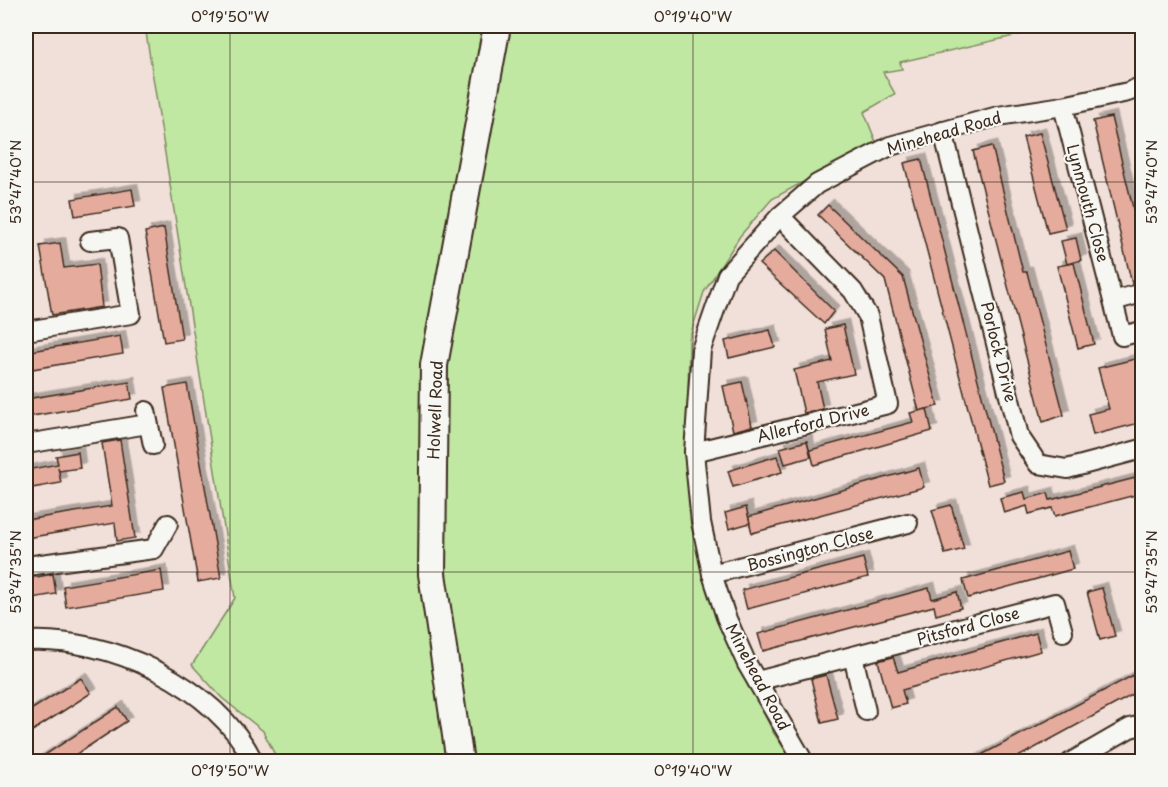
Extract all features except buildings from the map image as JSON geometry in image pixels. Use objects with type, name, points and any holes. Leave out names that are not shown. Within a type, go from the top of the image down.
[{"type":"street","name":"Holwell Road","points":[[460,762],[432,574],[434,365],[497,26]]},
{"type":"street","name":"Minehead Road","points":[[804,762],[757,681],[726,617],[712,574],[701,522],[694,452],[701,350],[727,275],[780,216],[817,184],[890,146],[998,116],[1063,106],[1128,92],[1143,86]]},
{"type":"street","name":"Lynmouth Close","points":[[1063,106],[1122,336],[1143,331]]},
{"type":"street","name":"Porlock Drive","points":[[943,131],[1019,436],[1038,464],[1067,469],[1143,449]]},
{"type":"street","name":"Allerford Drive","points":[[694,452],[888,404],[868,316],[853,291],[780,216]]},
{"type":"street","points":[[26,330],[131,314],[118,238],[90,241]]},
{"type":"street","points":[[1113,301],[1143,293]]},
{"type":"street","points":[[26,444],[147,418],[153,445]]},
{"type":"street","name":"Bossington Close","points":[[712,574],[908,523]]},
{"type":"street","points":[[26,566],[154,549],[168,524]]},
{"type":"street","name":"Pitsford Close","points":[[757,681],[1055,603],[1063,632]]},
{"type":"street","points":[[26,641],[45,640],[88,647],[145,664],[192,691],[243,740],[254,762]]},
{"type":"street","points":[[853,656],[866,711]]},
{"type":"street","points":[[1071,762],[1130,728],[1143,725]]},
{"type":"green space","points":[[145,26],[1025,26],[1027,33],[900,62],[902,69],[883,72],[895,94],[864,112],[876,142],[772,199],[740,236],[704,292],[689,339],[687,461],[724,631],[773,732],[793,761],[278,761],[263,731],[222,698],[192,665],[235,598]]}]
